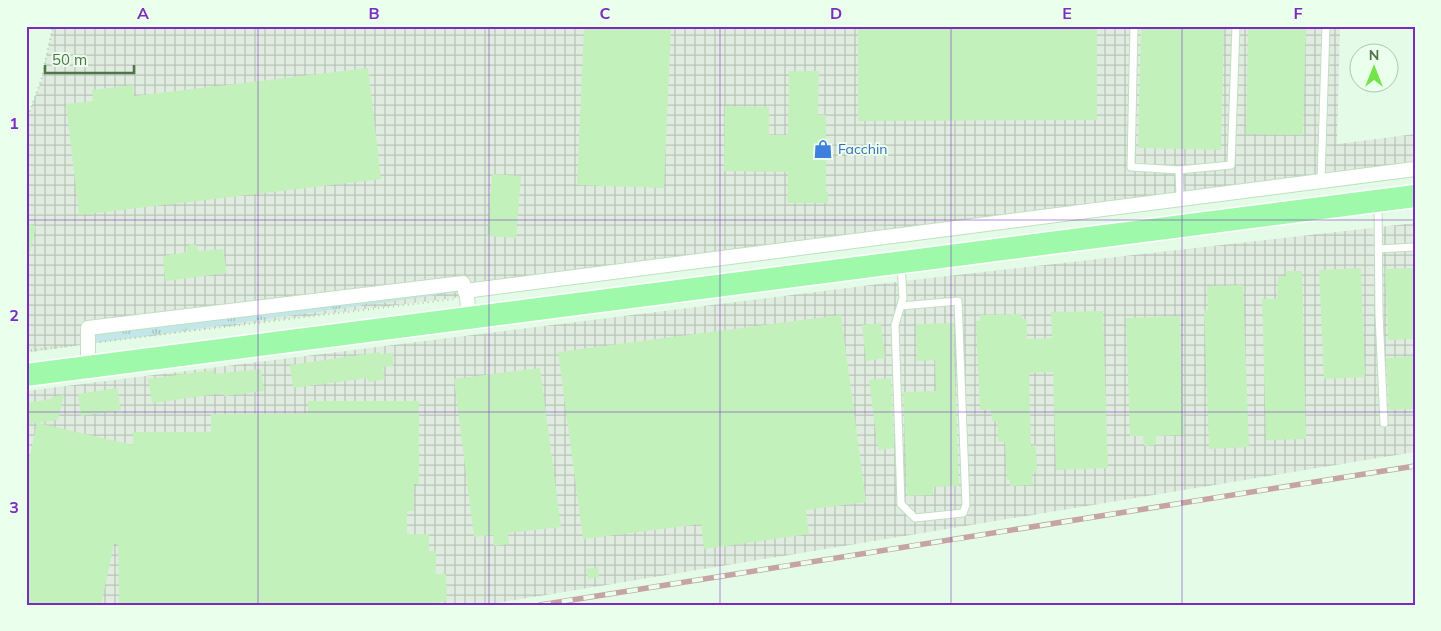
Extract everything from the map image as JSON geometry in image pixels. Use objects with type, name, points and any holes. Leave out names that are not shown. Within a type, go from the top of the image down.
[{"type":"main road","points":[[26,375],[1415,196]]},
{"type":"street","points":[[465,291],[1415,168]]},
{"type":"street","points":[[88,366],[88,328],[463,283],[469,318]]},
{"type":"lane","points":[[1134,26],[1131,167],[1179,170],[1231,165],[1236,26]]},
{"type":"lane","points":[[1321,180],[1326,26]]},
{"type":"lane","points":[[1179,170],[1180,198]]},
{"type":"lane","points":[[1378,200],[1384,423]]},
{"type":"lane","points":[[1378,249],[1415,246]]},
{"type":"lane","points":[[901,262],[903,298],[895,325],[901,504],[915,518],[963,513],[966,505],[958,301],[901,306]]},
{"type":"path","points":[[26,121],[41,81],[53,26]]},
{"type":"shaded area","points":[[53,26],[1340,26],[1337,144],[1415,134],[1415,177],[26,353],[26,121],[41,81]]},
{"type":"shaded area","points":[[1415,223],[1415,452],[485,605],[26,605],[26,391],[887,283]]},
{"type":"green space","points":[[463,283],[465,291],[88,344],[88,328]]},
{"type":"building","points":[[584,26],[671,26],[664,188],[577,185]]},
{"type":"building","points":[[858,26],[1097,26],[1097,120],[858,121]]},
{"type":"building","points":[[1141,26],[1224,26],[1221,150],[1138,148]]},
{"type":"building","points":[[1248,26],[1306,26],[1303,135],[1246,134]]},
{"type":"building","points":[[368,68],[381,179],[79,215],[66,104],[93,101],[92,90],[133,85],[134,96]]},
{"type":"building","points":[[789,71],[819,71],[818,115],[826,115],[826,192],[828,192],[828,203],[787,203],[788,172],[724,171],[725,106],[769,107],[769,135],[788,135]]},
{"type":"building","points":[[492,174],[521,176],[516,238],[487,236]]},
{"type":"building","points":[[26,224],[36,226],[30,252],[26,251]]},
{"type":"building","points":[[191,244],[197,245],[198,251],[223,249],[227,273],[165,281],[163,256],[187,252],[187,246]]},
{"type":"building","points":[[1361,268],[1365,377],[1324,379],[1319,270]]},
{"type":"building","points":[[1415,268],[1415,339],[1388,340],[1385,269]]},
{"type":"building","points":[[1285,271],[1302,271],[1306,439],[1266,440],[1262,299],[1277,299],[1278,276],[1286,276]]},
{"type":"building","points":[[1243,285],[1249,447],[1209,449],[1204,310],[1208,310],[1207,286]]},
{"type":"building","points":[[1103,311],[1108,468],[1056,470],[1053,372],[1029,373],[1031,446],[1036,445],[1037,473],[1032,473],[1033,485],[1010,486],[1010,480],[1007,480],[1005,442],[998,442],[997,421],[992,421],[991,410],[980,410],[976,321],[980,321],[980,315],[1022,314],[1022,319],[1027,319],[1027,339],[1052,338],[1051,312]]},
{"type":"building","points":[[841,315],[866,502],[806,510],[809,534],[704,549],[701,524],[583,539],[558,352]]},
{"type":"building","points":[[1180,316],[1184,435],[1156,436],[1156,445],[1144,446],[1143,436],[1130,436],[1126,318]]},
{"type":"building","points":[[881,323],[885,358],[866,361],[862,325]]},
{"type":"building","points":[[953,323],[959,486],[933,487],[933,495],[907,496],[903,392],[936,391],[935,360],[917,361],[916,324]]},
{"type":"building","points":[[380,352],[380,354],[393,353],[393,366],[383,367],[385,379],[368,382],[367,378],[293,388],[290,365]]},
{"type":"building","points":[[1415,356],[1415,409],[1389,410],[1386,358]]},
{"type":"building","points":[[540,368],[561,527],[508,533],[509,544],[494,546],[493,535],[474,537],[454,379]]},
{"type":"building","points":[[261,369],[264,391],[224,396],[224,393],[152,403],[148,379],[214,370],[214,374]]},
{"type":"building","points":[[891,378],[894,448],[878,450],[869,380]]},
{"type":"building","points":[[117,388],[121,410],[81,416],[78,394]]},
{"type":"building","points":[[64,395],[58,420],[38,423],[133,445],[133,432],[211,432],[211,414],[308,413],[308,401],[419,401],[419,484],[414,484],[414,511],[407,511],[407,534],[429,534],[429,551],[436,551],[436,574],[446,574],[447,601],[425,605],[119,605],[118,544],[114,544],[101,605],[26,605],[26,473],[37,423],[26,424],[26,403]]},
{"type":"building","points":[[598,567],[599,577],[588,579],[586,569]]},
{"type":"railway","points":[[540,605],[1415,466]]},
{"type":"place","name":"Facchin","points":[[823,149]]}]
